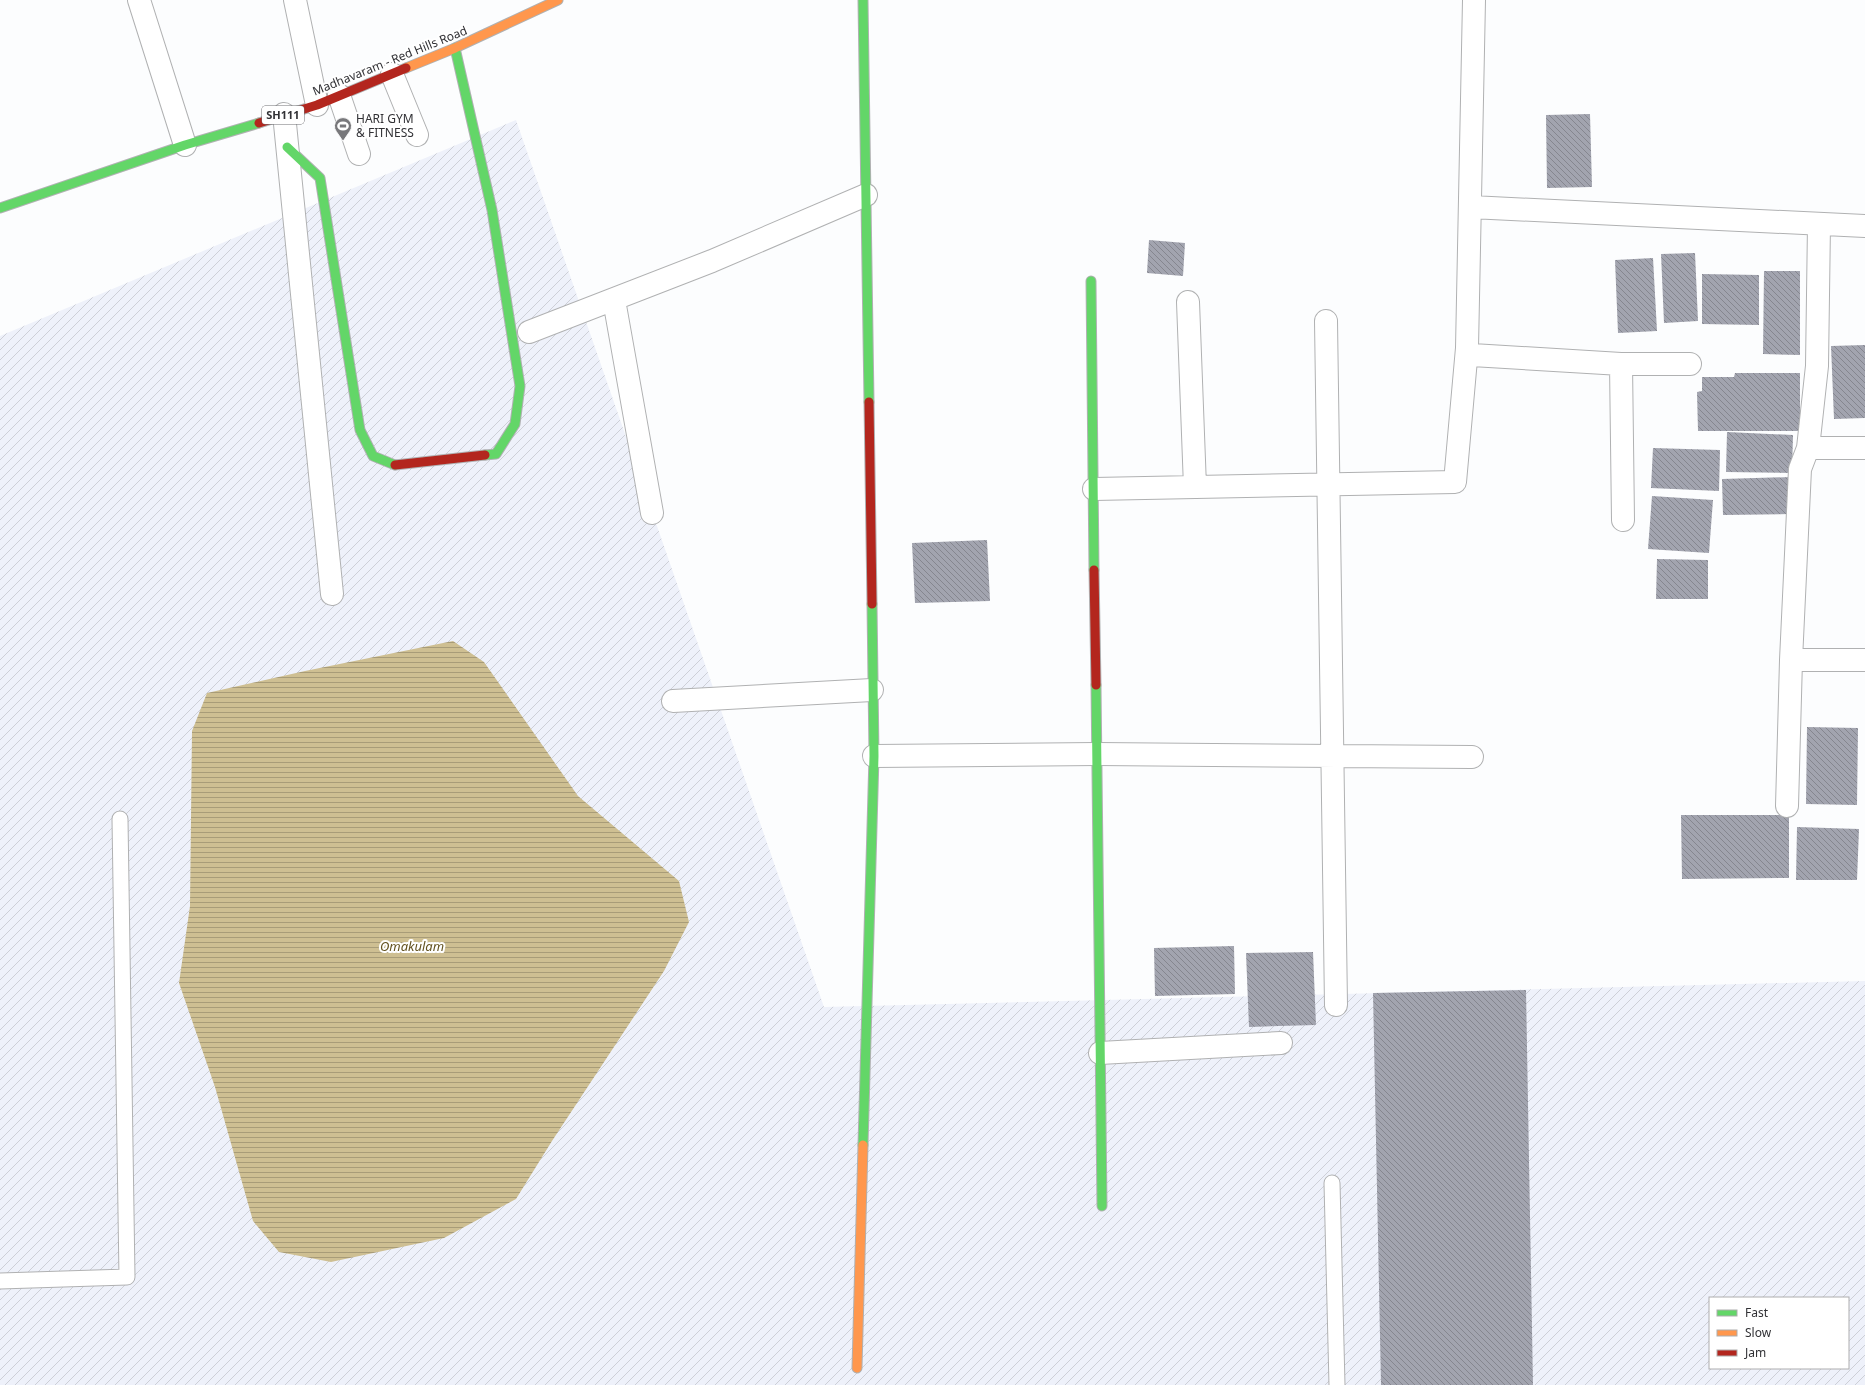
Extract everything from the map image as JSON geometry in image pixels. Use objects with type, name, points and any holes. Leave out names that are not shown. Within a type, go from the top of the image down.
[{"type":"street","points":[[139,0],[185,145]]},
{"type":"street","points":[[295,0],[317,105]]},
{"type":"street","name":"Madhavaram - Red Hills Road","points":[[0,208],[185,145],[317,105],[455,48],[558,0]]},
{"type":"street","points":[[857,1368],[874,756],[863,0]]},
{"type":"street","points":[[1094,489],[1455,482],[1467,348],[1474,0]]},
{"type":"street","points":[[287,147],[320,178],[360,430],[373,456],[394,465],[496,454],[515,424],[520,386],[492,210],[455,48]]},
{"type":"street","points":[[392,74],[417,135]]},
{"type":"street","points":[[339,95],[359,154]]},
{"type":"street","points":[[284,114],[332,594]]},
{"type":"street","points":[[529,332],[712,261],[866,195]]},
{"type":"street","points":[[1471,207],[1865,226]]},
{"type":"street","points":[[1787,806],[1791,660],[1800,469],[1808,448],[1817,366],[1819,224]]},
{"type":"street","points":[[1091,281],[1102,1206]]},
{"type":"street","points":[[614,300],[652,513]]},
{"type":"street","points":[[1188,302],[1195,487]]},
{"type":"street","points":[[1326,321],[1336,1005]]},
{"type":"street","points":[[1467,348],[1472,355],[1621,364],[1690,364]]},
{"type":"street","points":[[1621,364],[1623,520]]},
{"type":"street","points":[[1808,448],[1865,448]]},
{"type":"street","points":[[1791,660],[1865,660]]},
{"type":"street","points":[[674,701],[872,690]]},
{"type":"street","points":[[874,756],[1097,754],[1472,757]]},
{"type":"street","points":[[1100,1053],[1281,1043]]},
{"type":"lane","points":[[0,1281],[128,1277],[120,819]]},
{"type":"lane","points":[[1332,1183],[1337,1385]]},
{"type":"shaded area","points":[[516,120],[824,1007],[1865,981],[1865,1385],[0,1385],[0,336]]},
{"type":"water","name":"Omakulam","points":[[453,641],[484,662],[578,796],[679,881],[689,922],[664,971],[552,1141],[516,1199],[444,1238],[331,1262],[279,1252],[253,1221],[215,1087],[179,983],[190,906],[192,731],[207,693],[305,671]]},
{"type":"building","points":[[1590,114],[1592,187],[1547,188],[1546,115]]},
{"type":"building","points":[[1149,240],[1185,243],[1183,276],[1147,273]]},
{"type":"building","points":[[1695,253],[1698,321],[1664,323],[1661,254]]},
{"type":"building","points":[[1653,258],[1657,331],[1618,333],[1615,260]]},
{"type":"building","points":[[1764,271],[1800,271],[1800,355],[1763,354]]},
{"type":"building","points":[[1702,274],[1759,275],[1759,325],[1702,324]]},
{"type":"building","points":[[1865,345],[1865,418],[1834,419],[1831,346]]},
{"type":"building","points":[[1735,373],[1800,373],[1800,431],[1698,431],[1697,392],[1702,391],[1702,377],[1734,377]]},
{"type":"building","points":[[1727,432],[1793,435],[1792,473],[1726,472]]},
{"type":"building","points":[[1653,448],[1720,450],[1719,491],[1651,488]]},
{"type":"building","points":[[1791,477],[1792,514],[1723,515],[1722,479]]},
{"type":"building","points":[[1652,496],[1713,500],[1709,553],[1648,549]]},
{"type":"building","points":[[987,540],[990,601],[915,603],[912,543]]},
{"type":"building","points":[[1657,559],[1708,560],[1708,599],[1656,599]]},
{"type":"building","points":[[1807,727],[1858,728],[1857,805],[1806,804]]},
{"type":"building","points":[[1681,815],[1789,815],[1789,878],[1682,879]]},
{"type":"building","points":[[1797,827],[1859,829],[1857,880],[1796,880]]},
{"type":"building","points":[[1234,946],[1235,994],[1155,996],[1154,948]]},
{"type":"building","points":[[1313,952],[1316,1025],[1249,1027],[1246,953]]},
{"type":"building","points":[[1526,990],[1533,1385],[1381,1385],[1373,993]]},
{"type":"traffic: fast","points":[[863,0],[869,402]]},
{"type":"traffic: fast","points":[[455,48],[492,210],[520,386],[515,424],[496,454],[485,455]]},
{"type":"traffic: fast","points":[[0,208],[185,145],[259,123]]},
{"type":"traffic: fast","points":[[287,147],[320,178],[360,430],[373,456],[395,465]]},
{"type":"traffic: fast","points":[[1091,281],[1094,570]]},
{"type":"traffic: fast","points":[[863,1145],[874,756],[872,604]]},
{"type":"traffic: fast","points":[[1096,685],[1102,1206]]},
{"type":"traffic: slow","points":[[406,68],[455,48],[558,0]]},
{"type":"traffic: slow","points":[[857,1368],[863,1145]]},
{"type":"traffic: jam","points":[[259,123],[317,105],[406,68]]},
{"type":"traffic: jam","points":[[869,402],[872,604]]},
{"type":"traffic: jam","points":[[395,465],[485,455]]},
{"type":"traffic: jam","points":[[1094,570],[1096,685]]},
{"type":"place","name":"HARI GYM & FITNESS","points":[[343,141]]}]
